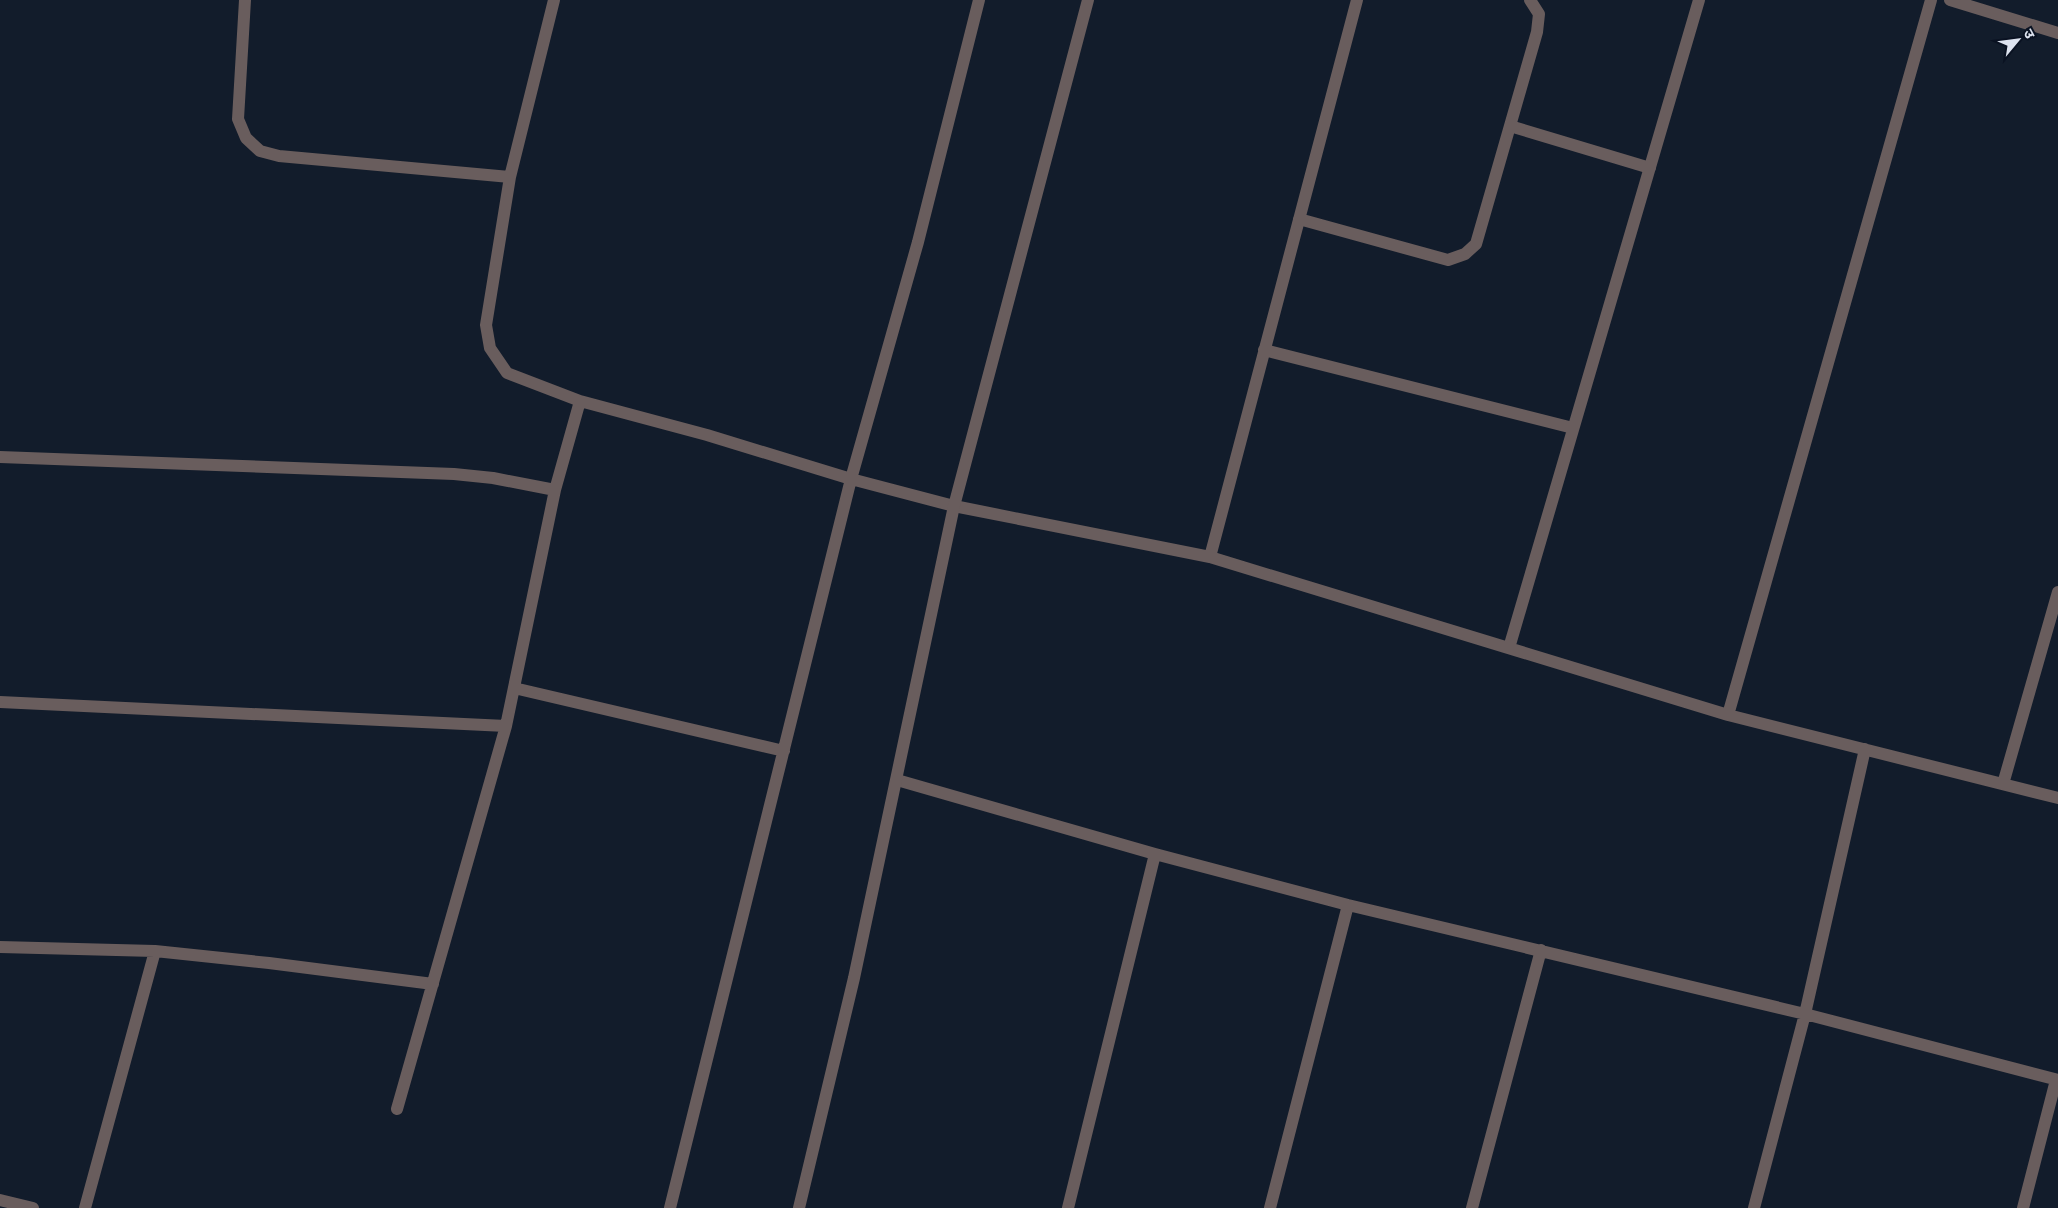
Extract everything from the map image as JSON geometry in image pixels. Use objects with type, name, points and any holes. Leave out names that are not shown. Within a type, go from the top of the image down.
[{"type":"street","points":[[245,0],[238,119],[246,138],[260,151],[279,156],[510,177]]},
{"type":"street","points":[[554,0],[510,177],[486,325],[490,348],[507,373],[580,400],[708,435],[852,479],[954,506],[1210,557],[1728,715],[2058,798]]},
{"type":"street","points":[[670,1208],[852,479],[918,242],[979,0]]},
{"type":"street","points":[[799,1208],[854,978],[954,506],[1088,0]]},
{"type":"street","points":[[1210,557],[1357,0]]},
{"type":"street","points":[[1299,219],[1448,260],[1465,254],[1476,244],[1537,32],[1539,14],[1530,0]]},
{"type":"street","points":[[1509,648],[1699,0]]},
{"type":"street","points":[[1728,715],[1931,0]]},
{"type":"street","points":[[1950,0],[2058,33]]},
{"type":"street","points":[[1510,126],[1650,168]]},
{"type":"street","points":[[1264,350],[1573,428]]},
{"type":"street","points":[[397,1109],[506,726],[555,490],[580,400]]},
{"type":"street","points":[[0,457],[454,474],[493,478],[555,490]]},
{"type":"street","points":[[2003,784],[2058,592]]},
{"type":"street","points":[[514,688],[784,751]]},
{"type":"street","points":[[0,702],[506,726]]},
{"type":"street","points":[[1754,1208],[1805,1014],[1865,749]]},
{"type":"street","points":[[897,780],[1155,854],[1348,906],[1541,950],[1805,1014],[2057,1080],[2023,1208]]},
{"type":"street","points":[[1068,1208],[1155,854]]},
{"type":"street","points":[[1270,1208],[1348,906]]},
{"type":"street","points":[[0,946],[155,951],[269,962],[433,984]]},
{"type":"street","points":[[1472,1208],[1541,950]]},
{"type":"street","points":[[84,1208],[155,951]]},
{"type":"street","points":[[0,1200],[33,1208]]}]
